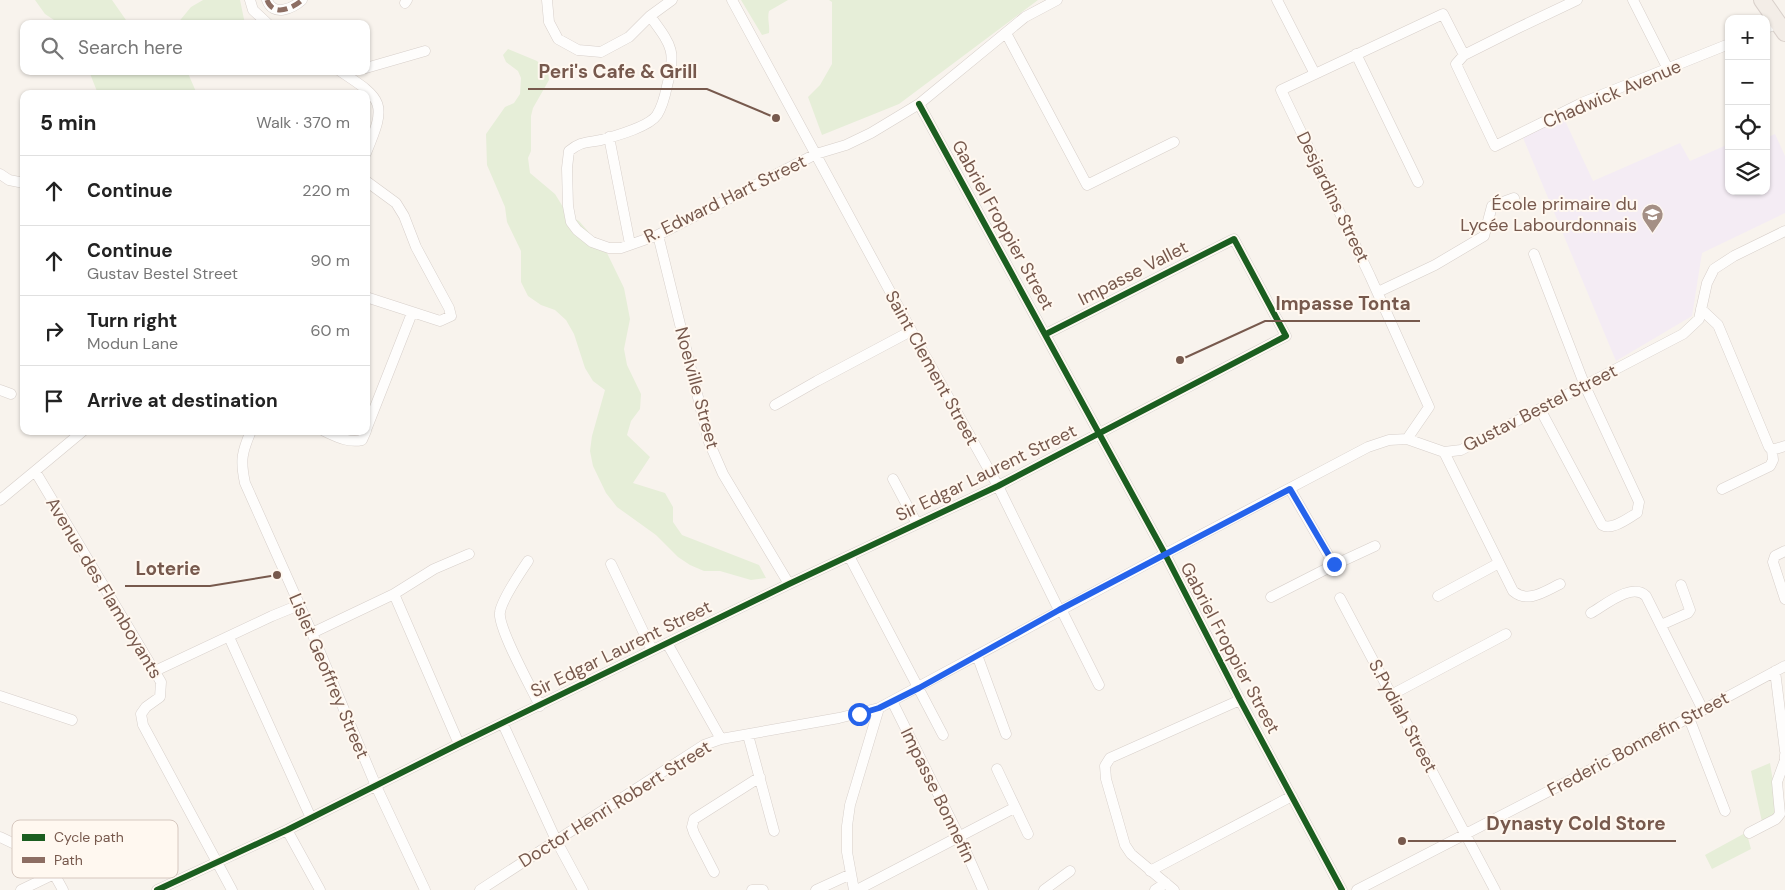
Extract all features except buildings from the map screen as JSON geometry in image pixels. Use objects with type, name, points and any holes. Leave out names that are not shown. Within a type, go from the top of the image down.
[{"type":"main road","points":[[1762,0],[1777,28]]},
{"type":"street","points":[[250,0],[253,10],[264,20]]},
{"type":"street","points":[[267,0],[268,4],[274,9],[280,10],[294,7],[302,0]]},
{"type":"street","points":[[547,0],[549,22],[558,39],[578,50],[601,52],[616,46],[630,37],[650,16],[672,0]]},
{"type":"street","name":"Saint Clement Street","points":[[732,0],[998,486],[1099,684]]},
{"type":"street","name":"R. Edward Hart Street","points":[[608,137],[578,144],[569,151],[567,168],[568,206],[571,222],[576,230],[592,242],[609,248],[621,248],[658,235],[816,154],[846,146],[871,132],[919,104],[1025,17],[1057,0]]},
{"type":"street","points":[[1277,0],[1315,74],[1443,14],[1464,55],[1577,0]]},
{"type":"street","points":[[1633,0],[1668,69]]},
{"type":"street","points":[[630,244],[608,137],[648,123],[656,116],[664,100],[672,67],[672,52],[665,37],[650,16]]},
{"type":"street","points":[[1006,33],[1087,186],[1174,142]]},
{"type":"street","name":"Chadwick Avenue","points":[[1464,55],[1456,64],[1496,146],[1584,102],[1725,46]]},
{"type":"street","points":[[370,67],[425,51]]},
{"type":"street","points":[[1356,54],[1418,182]]},
{"type":"street","name":"Desjardins Street","points":[[1315,74],[1281,90],[1378,292],[1429,407],[1407,439]]},
{"type":"street","points":[[350,75],[367,90]]},
{"type":"street","points":[[370,92],[379,105],[377,127],[370,144]]},
{"type":"street","name":"Gabriel Froppier Street","points":[[919,104],[1046,334],[1342,890]]},
{"type":"street","points":[[0,174],[9,180],[20,182]]},
{"type":"street","points":[[370,184],[396,203],[404,216],[416,247],[450,308],[451,316],[440,321],[370,299]]},
{"type":"street","points":[[1378,292],[1435,265],[1484,236],[1492,206],[1514,198]]},
{"type":"street","name":"Gustav Bestel Street","points":[[1164,554],[1368,447],[1389,440],[1407,439],[1444,452],[1460,450],[1585,386],[1683,334],[1699,319],[1707,283],[1714,269],[1734,256],[1785,230]]},
{"type":"street","name":"Noelville Street","points":[[658,235],[709,442],[723,474],[789,584]]},
{"type":"street","name":"Impasse Vallet","points":[[1046,334],[1234,239],[1286,336]]},
{"type":"street","points":[[1534,254],[1585,386],[1639,502],[1637,513],[1612,526],[1606,527],[1602,525],[1540,409]]},
{"type":"street","points":[[1701,309],[1718,325],[1772,450],[1773,460],[1770,466],[1722,489]]},
{"type":"street","points":[[370,420],[412,313]]},
{"type":"street","points":[[776,406],[817,381],[911,330]]},
{"type":"street","name":"Sir Edgar Laurent Street","points":[[157,890],[287,830],[652,650],[998,486],[1286,336]]},
{"type":"street","points":[[0,390],[11,394]]},
{"type":"street","points":[[0,500],[78,435]]},
{"type":"street","name":"Lislet Geoffrey Street","points":[[249,435],[243,452],[241,466],[245,483],[312,633],[376,786],[425,890]]},
{"type":"street","points":[[334,435],[355,442],[362,440],[364,435]]},
{"type":"street","points":[[1772,450],[1785,446]]},
{"type":"street","points":[[1444,452],[1513,591],[1523,597],[1537,595],[1560,584]]},
{"type":"street","name":"Avenue des Flamboyants","points":[[35,471],[161,682],[160,697],[146,707],[141,714],[142,725],[216,862]]},
{"type":"street","points":[[893,479],[917,524]]},
{"type":"street","points":[[1290,489],[1334,564]]},
{"type":"street","points":[[1271,597],[1334,564],[1375,546]]},
{"type":"street","points":[[1785,551],[1775,556],[1773,562],[1785,599]]},
{"type":"street","points":[[312,633],[394,594],[434,569],[469,554]]},
{"type":"street","name":"Doctor Henri Robert Street","points":[[480,890],[704,745],[721,739],[859,714],[879,708],[1164,554]]},
{"type":"street","points":[[848,556],[944,735]]},
{"type":"street","points":[[528,561],[512,585],[500,613],[503,629],[540,706]]},
{"type":"street","points":[[1438,596],[1499,563]]},
{"type":"street","points":[[612,564],[652,650]]},
{"type":"street","points":[[1661,625],[1688,613],[1690,610],[1681,585]]},
{"type":"street","points":[[1591,613],[1628,592],[1638,591],[1646,596],[1703,710]]},
{"type":"street","points":[[394,594],[458,744]]},
{"type":"street","name":"S.Pydiah Street","points":[[1340,598],[1495,890]]},
{"type":"street","points":[[155,671],[299,605]]},
{"type":"street","points":[[1392,695],[1506,634]]},
{"type":"street","points":[[229,637],[311,818]]},
{"type":"street","points":[[667,643],[721,739]]},
{"type":"street","points":[[977,655],[1006,734]]},
{"type":"street","name":"Frederic Bonnefin Street","points":[[1357,890],[1689,718],[1785,666]]},
{"type":"street","points":[[1749,833],[1776,819],[1780,814],[1777,782],[1785,753],[1775,671]]},
{"type":"street","points":[[0,696],[72,720]]},
{"type":"street","points":[[1170,887],[1131,854],[1125,845],[1106,779],[1105,766],[1110,758],[1240,700]]},
{"type":"street","name":"Impasse Bonnefin","points":[[892,701],[959,836],[983,890]]},
{"type":"street","points":[[879,708],[850,805],[846,826],[847,852],[855,890],[1014,808]]},
{"type":"street","points":[[1689,718],[1725,811]]},
{"type":"street","points":[[503,724],[556,840],[583,890]]},
{"type":"street","points":[[748,735],[774,831]]},
{"type":"street","points":[[996,769],[1028,834]]},
{"type":"street","points":[[714,872],[694,834],[692,827],[694,819],[760,777]]},
{"type":"street","points":[[1150,871],[1292,796]]},
{"type":"street","points":[[287,830],[320,890]]},
{"type":"street","points":[[0,837],[12,842]]},
{"type":"street","points":[[216,862],[232,890]]},
{"type":"street","points":[[1044,890],[1070,871]]},
{"type":"street","points":[[816,890],[851,874]]},
{"type":"street","points":[[21,890],[46,878]]},
{"type":"street","points":[[56,878],[63,890]]},
{"type":"street","points":[[1155,890],[1170,887]]},
{"type":"street","points":[[752,890],[763,890]]},
{"type":"shaded area","name":"École primaire du Lycée Labourdonnais","points":[[1562,114],[1593,181],[1680,143],[1690,161],[1725,146],[1725,195],[1770,195],[1770,136],[1775,134],[1785,156],[1785,213],[1702,253],[1692,316],[1616,361],[1521,133]]},
{"type":"green space","points":[[35,0],[112,0],[126,20],[54,20],[45,14]]},
{"type":"green space","points":[[203,0],[240,0],[244,20],[180,20],[191,7]]},
{"type":"green space","points":[[741,0],[788,0],[769,11],[769,33],[762,35]]},
{"type":"green space","points":[[829,0],[1038,0],[899,104],[822,135],[808,97],[820,85],[832,64],[832,2]]},
{"type":"green space","points":[[508,49],[537,61],[548,72],[549,80],[533,108],[531,116],[531,151],[528,158],[530,173],[555,194],[568,215],[579,221],[607,253],[624,288],[630,319],[624,349],[627,365],[641,394],[640,409],[631,421],[627,435],[650,457],[633,483],[665,493],[673,507],[673,522],[682,535],[759,565],[766,578],[751,580],[720,571],[704,571],[690,565],[678,557],[656,535],[617,507],[606,493],[593,466],[590,451],[592,436],[605,390],[593,381],[585,368],[574,334],[566,320],[555,310],[541,305],[528,296],[521,282],[521,251],[507,222],[505,207],[487,165],[486,134],[505,107],[514,103],[520,94],[521,78],[518,71],[506,62],[503,55]]},
{"type":"green space","points":[[91,75],[189,75],[195,90],[96,90]]},
{"type":"green space","points":[[1770,763],[1778,812],[1762,822],[1751,771]]},
{"type":"green space","points":[[1747,832],[1750,836],[1748,838],[1751,849],[1712,869],[1705,855]]},
{"type":"marked path","points":[[267,0],[270,5],[278,10],[293,6],[302,0]]},
{"type":"cycle path","points":[[919,104],[1165,554],[1240,700],[1342,890]]},
{"type":"cycle path","points":[[157,890],[287,830],[459,744],[789,584],[998,486],[1286,336],[1234,239],[1046,334]]},
{"type":"place","name":"Peri's Cafe & Grill","points":[[776,118]]},
{"type":"place","name":"École primaire du Lycée Labourdonnais","points":[[1653,233]]},
{"type":"place","name":"Impasse Tonta","points":[[1180,360]]},
{"type":"place","name":"Loterie","points":[[277,575]]},
{"type":"place","name":"Dynasty Cold Store","points":[[1402,841]]},
{"type":"route","points":[[859,714],[879,708],[919,688],[1059,610],[1290,489],[1334,564]]}]
